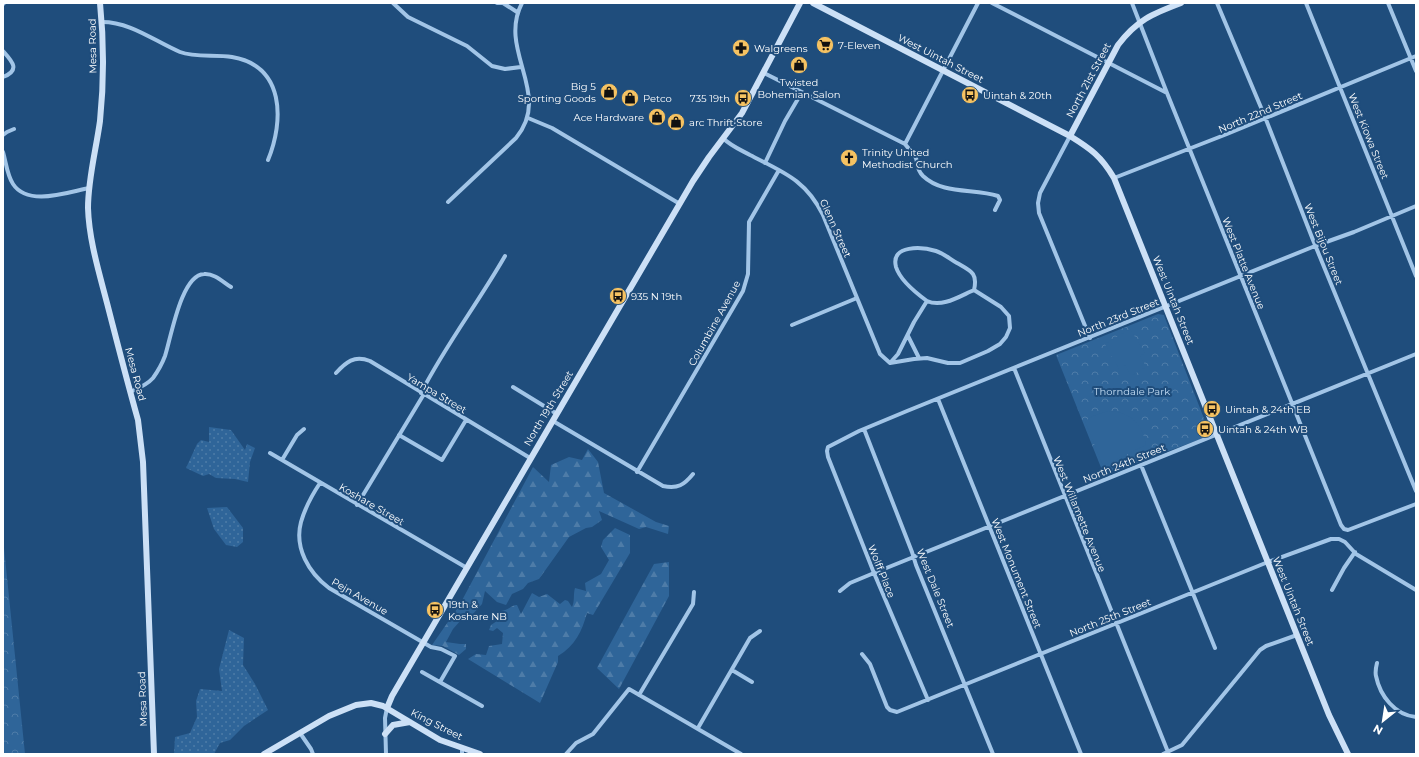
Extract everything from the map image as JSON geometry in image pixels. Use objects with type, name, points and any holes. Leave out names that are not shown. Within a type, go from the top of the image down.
[{"type":"main road","name":"Mesa Road","points":[[100,3],[103,58],[100,119],[89,188],[89,218],[94,250],[139,426],[143,461],[154,754]]},
{"type":"main road","name":"North 19th Street","points":[[387,708],[392,696],[530,458],[680,204],[704,164],[739,118],[800,3]]},
{"type":"main road","name":"West Uintah Street","points":[[813,3],[1070,136],[1101,158],[1114,178],[1329,715],[1348,754]]},
{"type":"main road","name":"North 21st Street","points":[[1070,136],[1120,41],[1140,22],[1162,10],[1181,3]]},
{"type":"main road","points":[[264,754],[329,716],[356,705],[371,703],[379,704],[387,708]]},
{"type":"main road","name":"King Street","points":[[387,708],[440,740],[462,751],[480,754]]},
{"type":"main road","points":[[385,734],[393,725],[410,722]]},
{"type":"street","points":[[392,3],[408,17],[467,46],[486,62],[495,67],[505,69],[521,68]]},
{"type":"street","points":[[497,3],[503,3],[517,12]]},
{"type":"street","points":[[448,202],[509,145],[523,129],[528,118],[530,102],[528,88],[521,68],[514,34],[517,12],[522,3]]},
{"type":"street","points":[[905,144],[978,3]]},
{"type":"street","points":[[992,3],[1167,94]]},
{"type":"street","name":"West Platte Avenue","points":[[1132,3],[1167,94],[1341,525],[1344,529],[1348,530],[1416,504]]},
{"type":"street","name":"West Bijou Street","points":[[1217,3],[1265,117],[1315,246],[1416,491]]},
{"type":"street","name":"West Kiowa Street","points":[[1306,3],[1416,276]]},
{"type":"street","points":[[1388,3],[1416,71]]},
{"type":"street","points":[[102,22],[113,22],[130,27],[186,54],[232,57],[251,64],[259,69],[271,83],[278,103],[275,134],[268,160]]},
{"type":"street","points":[[3,51],[13,65],[11,72],[3,77]]},
{"type":"street","name":"North 22nd Street","points":[[1114,178],[1190,149],[1416,56]]},
{"type":"street","points":[[764,73],[905,144],[915,156],[918,169],[927,179],[948,188],[998,196],[1000,200],[995,210]]},
{"type":"street","points":[[765,163],[783,124],[802,92]]},
{"type":"street","points":[[528,118],[552,128],[680,204]]},
{"type":"street","points":[[3,135],[14,129]]},
{"type":"street","name":"North 21st Street","points":[[1070,136],[1040,193],[1038,203],[1039,213],[1090,338]]},
{"type":"street","name":"Glenn Street","points":[[724,139],[733,146],[779,170],[801,184],[816,201],[880,354],[890,363]]},
{"type":"street","points":[[3,152],[13,184],[24,193],[32,196],[44,197],[89,188]]},
{"type":"street","name":"Columbine Avenue","points":[[637,472],[746,285],[748,274],[749,222],[779,170]]},
{"type":"street","name":"North 23rd Street","points":[[828,448],[864,428],[1416,206]]},
{"type":"street","points":[[912,248],[929,249],[941,253],[973,274],[976,280],[974,290],[945,302],[933,303],[927,300],[907,282],[896,268],[897,259],[900,253],[912,248]]},
{"type":"street","points":[[358,505],[423,394],[436,365],[483,294],[505,256]]},
{"type":"street","points":[[130,392],[148,384],[159,368],[165,355],[182,299],[191,280],[200,274],[209,274],[216,276],[231,287]]},
{"type":"street","points":[[890,363],[919,358],[930,358],[948,363],[960,363],[993,349],[1003,340],[1010,328],[1009,316],[1001,307],[974,290]]},
{"type":"street","points":[[792,325],[857,298]]},
{"type":"street","points":[[890,363],[898,354],[927,300]]},
{"type":"street","points":[[908,336],[919,358]]},
{"type":"street","name":"North 24th Street","points":[[840,591],[850,583],[874,573],[1416,354]]},
{"type":"street","name":"Yampa Street","points":[[336,373],[344,363],[350,360],[366,360],[530,458]]},
{"type":"street","name":"West Willamette Avenue","points":[[1014,368],[1064,496],[1168,752]]},
{"type":"street","points":[[513,387],[557,414]]},
{"type":"street","name":"West Monument Street","points":[[938,399],[1081,754]]},
{"type":"street","points":[[399,435],[442,460],[466,420]]},
{"type":"street","points":[[553,421],[658,484],[675,487],[685,484],[693,474]]},
{"type":"street","name":"West Dale Street","points":[[864,428],[914,558],[994,754]]},
{"type":"street","points":[[282,460],[297,435],[304,430]]},
{"type":"street","name":"Wolff Place","points":[[828,448],[828,457],[874,573],[928,700]]},
{"type":"street","name":"Koshare Street","points":[[270,454],[467,568]]},
{"type":"street","points":[[1141,465],[1215,648]]},
{"type":"street","name":"Pejn Avenue","points":[[320,482],[308,502],[300,524],[301,550],[312,572],[329,588],[431,647],[441,648],[455,656],[440,682]]},
{"type":"street","name":"North 25th Street","points":[[862,654],[870,664],[887,706],[890,710],[897,712],[1268,562],[1331,539],[1339,539],[1345,542],[1355,552]]},
{"type":"street","points":[[1332,590],[1355,552],[1416,590]]},
{"type":"street","points":[[639,695],[693,604],[694,592]]},
{"type":"street","points":[[698,728],[750,638],[760,630]]},
{"type":"street","points":[[1163,754],[1182,745],[1260,650],[1266,646],[1297,635]]},
{"type":"street","points":[[1377,663],[1375,675],[1388,703],[1401,713],[1416,717]]},
{"type":"street","points":[[732,670],[752,682]]},
{"type":"street","points":[[422,672],[482,706]]},
{"type":"street","points":[[566,754],[576,743],[593,734],[629,689],[741,754]]},
{"type":"street","points":[[386,754],[385,718],[387,708]]},
{"type":"street","points":[[300,733],[313,754]]},
{"type":"green space","name":"Thorndale Park","points":[[1158,314],[1164,315],[1210,434],[1209,436],[1104,475],[1056,355]]},
{"type":"green space","points":[[1130,329],[1145,353],[1140,356],[1146,367],[1131,376],[1125,365],[1119,369],[1105,344]]},
{"type":"green space","points":[[1108,411],[1129,416],[1134,420],[1142,431],[1146,445],[1107,464],[1102,463],[1085,421],[1093,416]]},
{"type":"green space","points":[[209,427],[231,430],[245,450],[247,444],[255,448],[250,462],[248,482],[235,479],[216,478],[209,474],[203,476],[186,468],[197,444],[201,440],[209,442]]},
{"type":"green space","points":[[588,449],[598,462],[604,493],[656,522],[669,526],[668,534],[646,527],[639,529],[599,511],[602,520],[592,527],[586,528],[569,537],[539,579],[528,583],[523,589],[512,594],[506,605],[497,602],[485,591],[482,604],[471,616],[461,620],[453,629],[446,642],[466,644],[466,649],[459,655],[443,646],[432,645],[459,606],[533,467],[549,482],[551,465],[569,457],[582,460]]},
{"type":"green space","points":[[227,507],[243,528],[243,542],[237,547],[226,545],[214,529],[207,508]]},
{"type":"green space","points":[[615,528],[630,535],[630,553],[593,615],[587,613],[577,638],[569,648],[558,656],[558,662],[540,703],[468,659],[476,654],[486,655],[489,646],[502,644],[503,633],[497,628],[493,631],[489,630],[491,625],[497,621],[498,614],[501,611],[513,606],[517,605],[521,614],[532,593],[539,597],[547,594],[560,604],[565,600],[568,601],[572,607],[575,588],[586,591],[585,583],[601,574],[609,560],[601,547],[603,540]]},
{"type":"green space","points":[[3,538],[25,754],[3,754]]},
{"type":"green space","points":[[669,562],[669,596],[619,689],[597,668],[654,564]]},
{"type":"green space","points":[[229,630],[244,638],[243,665],[255,684],[268,710],[244,726],[230,740],[220,743],[214,754],[174,754],[175,737],[190,733],[197,717],[196,701],[200,689],[222,691],[219,669]]},
{"type":"place","name":"7-Eleven","points":[[825,45]]},
{"type":"place","name":"Walgreens","points":[[741,48]]},
{"type":"place","name":"Twisted Bohemian Salon","points":[[799,65]]},
{"type":"place","name":"Big 5 Sporting Goods","points":[[609,92]]},
{"type":"place","name":"Uintah & 20th","points":[[970,95]]},
{"type":"place","name":"Petco","points":[[630,98]]},
{"type":"place","name":"735 19th","points":[[743,98]]},
{"type":"place","name":"Ace Hardware","points":[[657,117]]},
{"type":"place","name":"arc Thrift Store","points":[[676,122]]},
{"type":"place","name":"Trinity United Methodist Church","points":[[849,158]]},
{"type":"place","name":"935 N 19th","points":[[618,296]]},
{"type":"place","name":"Uintah & 24th EB","points":[[1212,409]]},
{"type":"place","name":"Uintah & 24th WB","points":[[1205,429]]},
{"type":"place","name":"19th & Koshare NB","points":[[435,610]]}]
